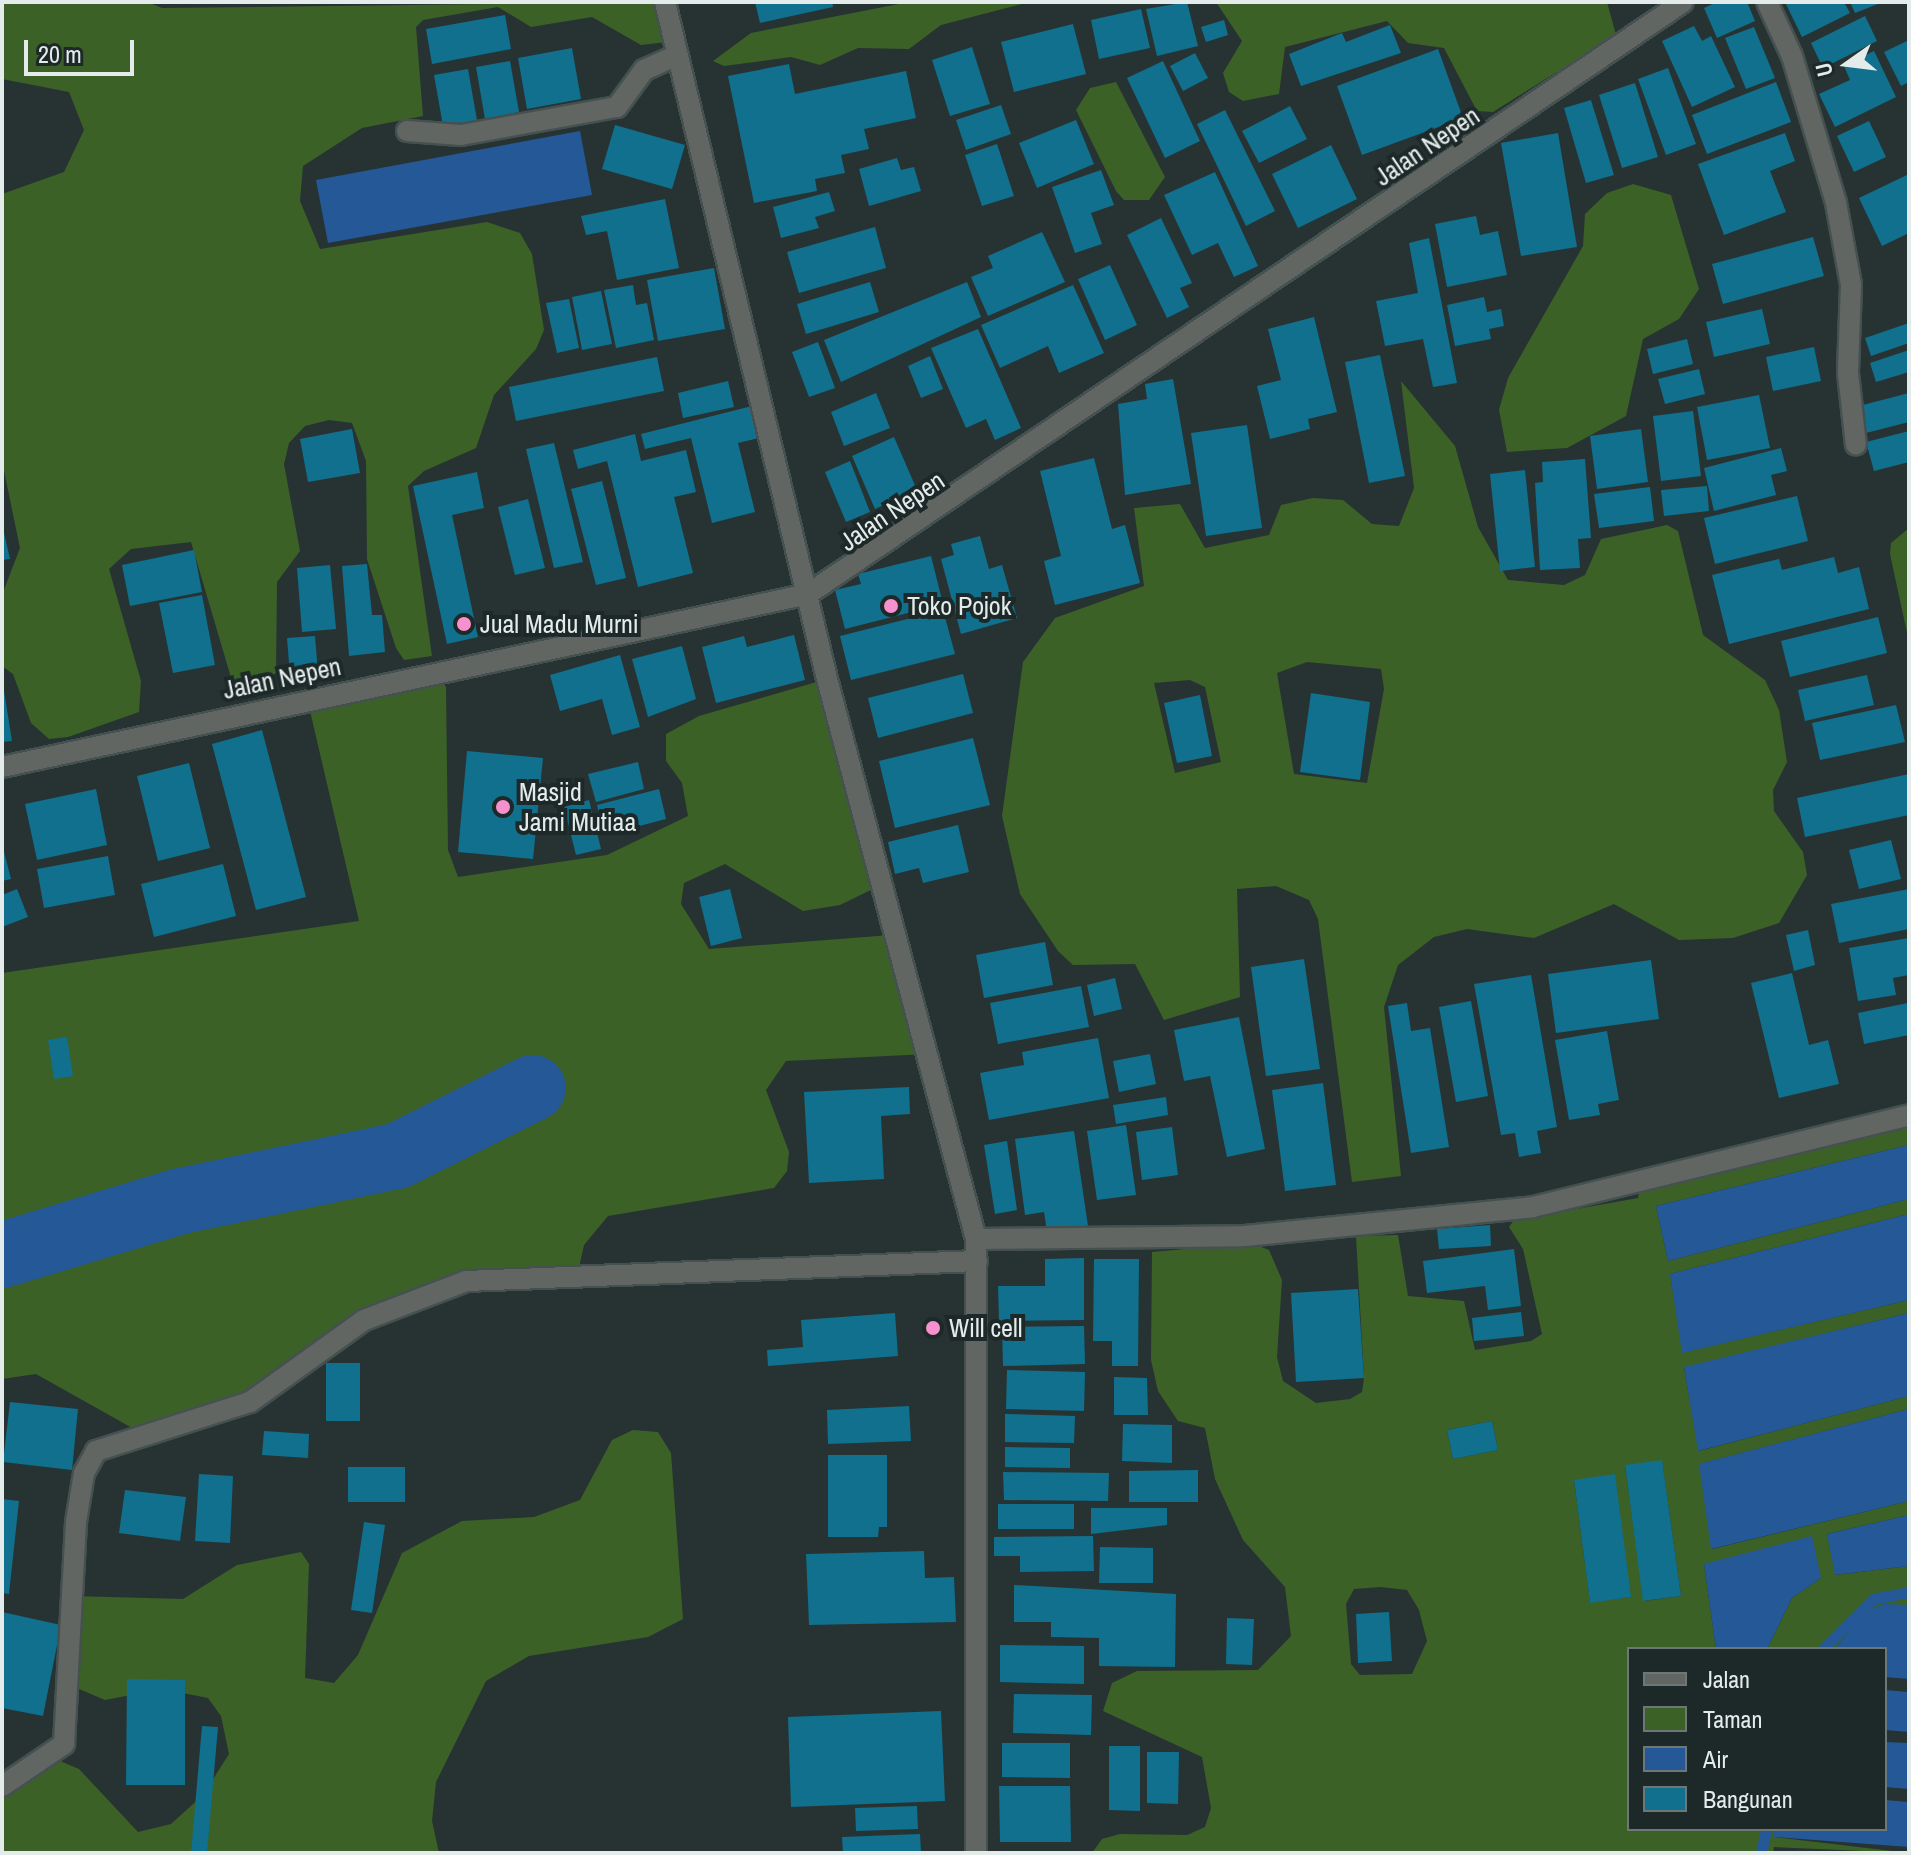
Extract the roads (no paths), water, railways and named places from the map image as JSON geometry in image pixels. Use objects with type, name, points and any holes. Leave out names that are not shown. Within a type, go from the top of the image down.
[{"type":"street","points":[[665,2],[808,594],[976,1239],[976,1853]]},
{"type":"street","name":"Jalan Nepen","points":[[2,767],[808,594],[1683,2]]},
{"type":"street","points":[[1767,2],[1792,56],[1836,203],[1851,285],[1848,373],[1856,445]]},
{"type":"street","points":[[407,131],[461,135],[617,107],[644,70],[678,55]]},
{"type":"street","points":[[976,1239],[1245,1236],[1533,1207],[1909,1115]]},
{"type":"street","points":[[2,1786],[64,1744],[76,1522],[84,1473],[96,1451],[250,1402],[364,1320],[466,1281],[977,1261]]},
{"type":"water","points":[[580,131],[592,195],[328,243],[316,180]]},
{"type":"water","points":[[1909,1145],[1909,1199],[1668,1261],[1656,1206]]},
{"type":"water","points":[[1909,1214],[1909,1300],[1682,1353],[1670,1274]]},
{"type":"water","points":[[1909,1313],[1909,1396],[1698,1451],[1684,1367]]},
{"type":"water","points":[[1909,1409],[1909,1501],[1711,1549],[1699,1464]]},
{"type":"water","points":[[1909,1515],[1909,1566],[1835,1575],[1827,1534]]},
{"type":"water","points":[[1812,1536],[1821,1578],[1792,1598],[1768,1647],[1716,1647],[1704,1564]]},
{"type":"water","points":[[1884,1604],[1909,1605],[1909,1679],[1887,1677],[1887,1647],[1837,1647],[1865,1611]]},
{"type":"water","points":[[1887,1690],[1909,1692],[1909,1732],[1887,1730]]},
{"type":"water","points":[[1887,1742],[1909,1743],[1909,1789],[1887,1787]]},
{"type":"water","points":[[1887,1800],[1909,1802],[1909,1847],[1773,1837],[1774,1831],[1887,1831]]},
{"type":"waterway","points":[[2,1255],[181,1201],[397,1156],[533,1088]]},
{"type":"waterway","points":[[1825,1647],[1873,1599],[1909,1592]]},
{"type":"waterway","points":[[1761,1853],[1766,1831]]},
{"type":"place","name":"Toko Pojok","points":[[891,606]]},
{"type":"place","name":"Jual Madu Murni","points":[[464,624]]},
{"type":"place","name":"Masjid Jami Mutiaa","points":[[503,807]]},
{"type":"place","name":"Will cell","points":[[933,1328]]}]
